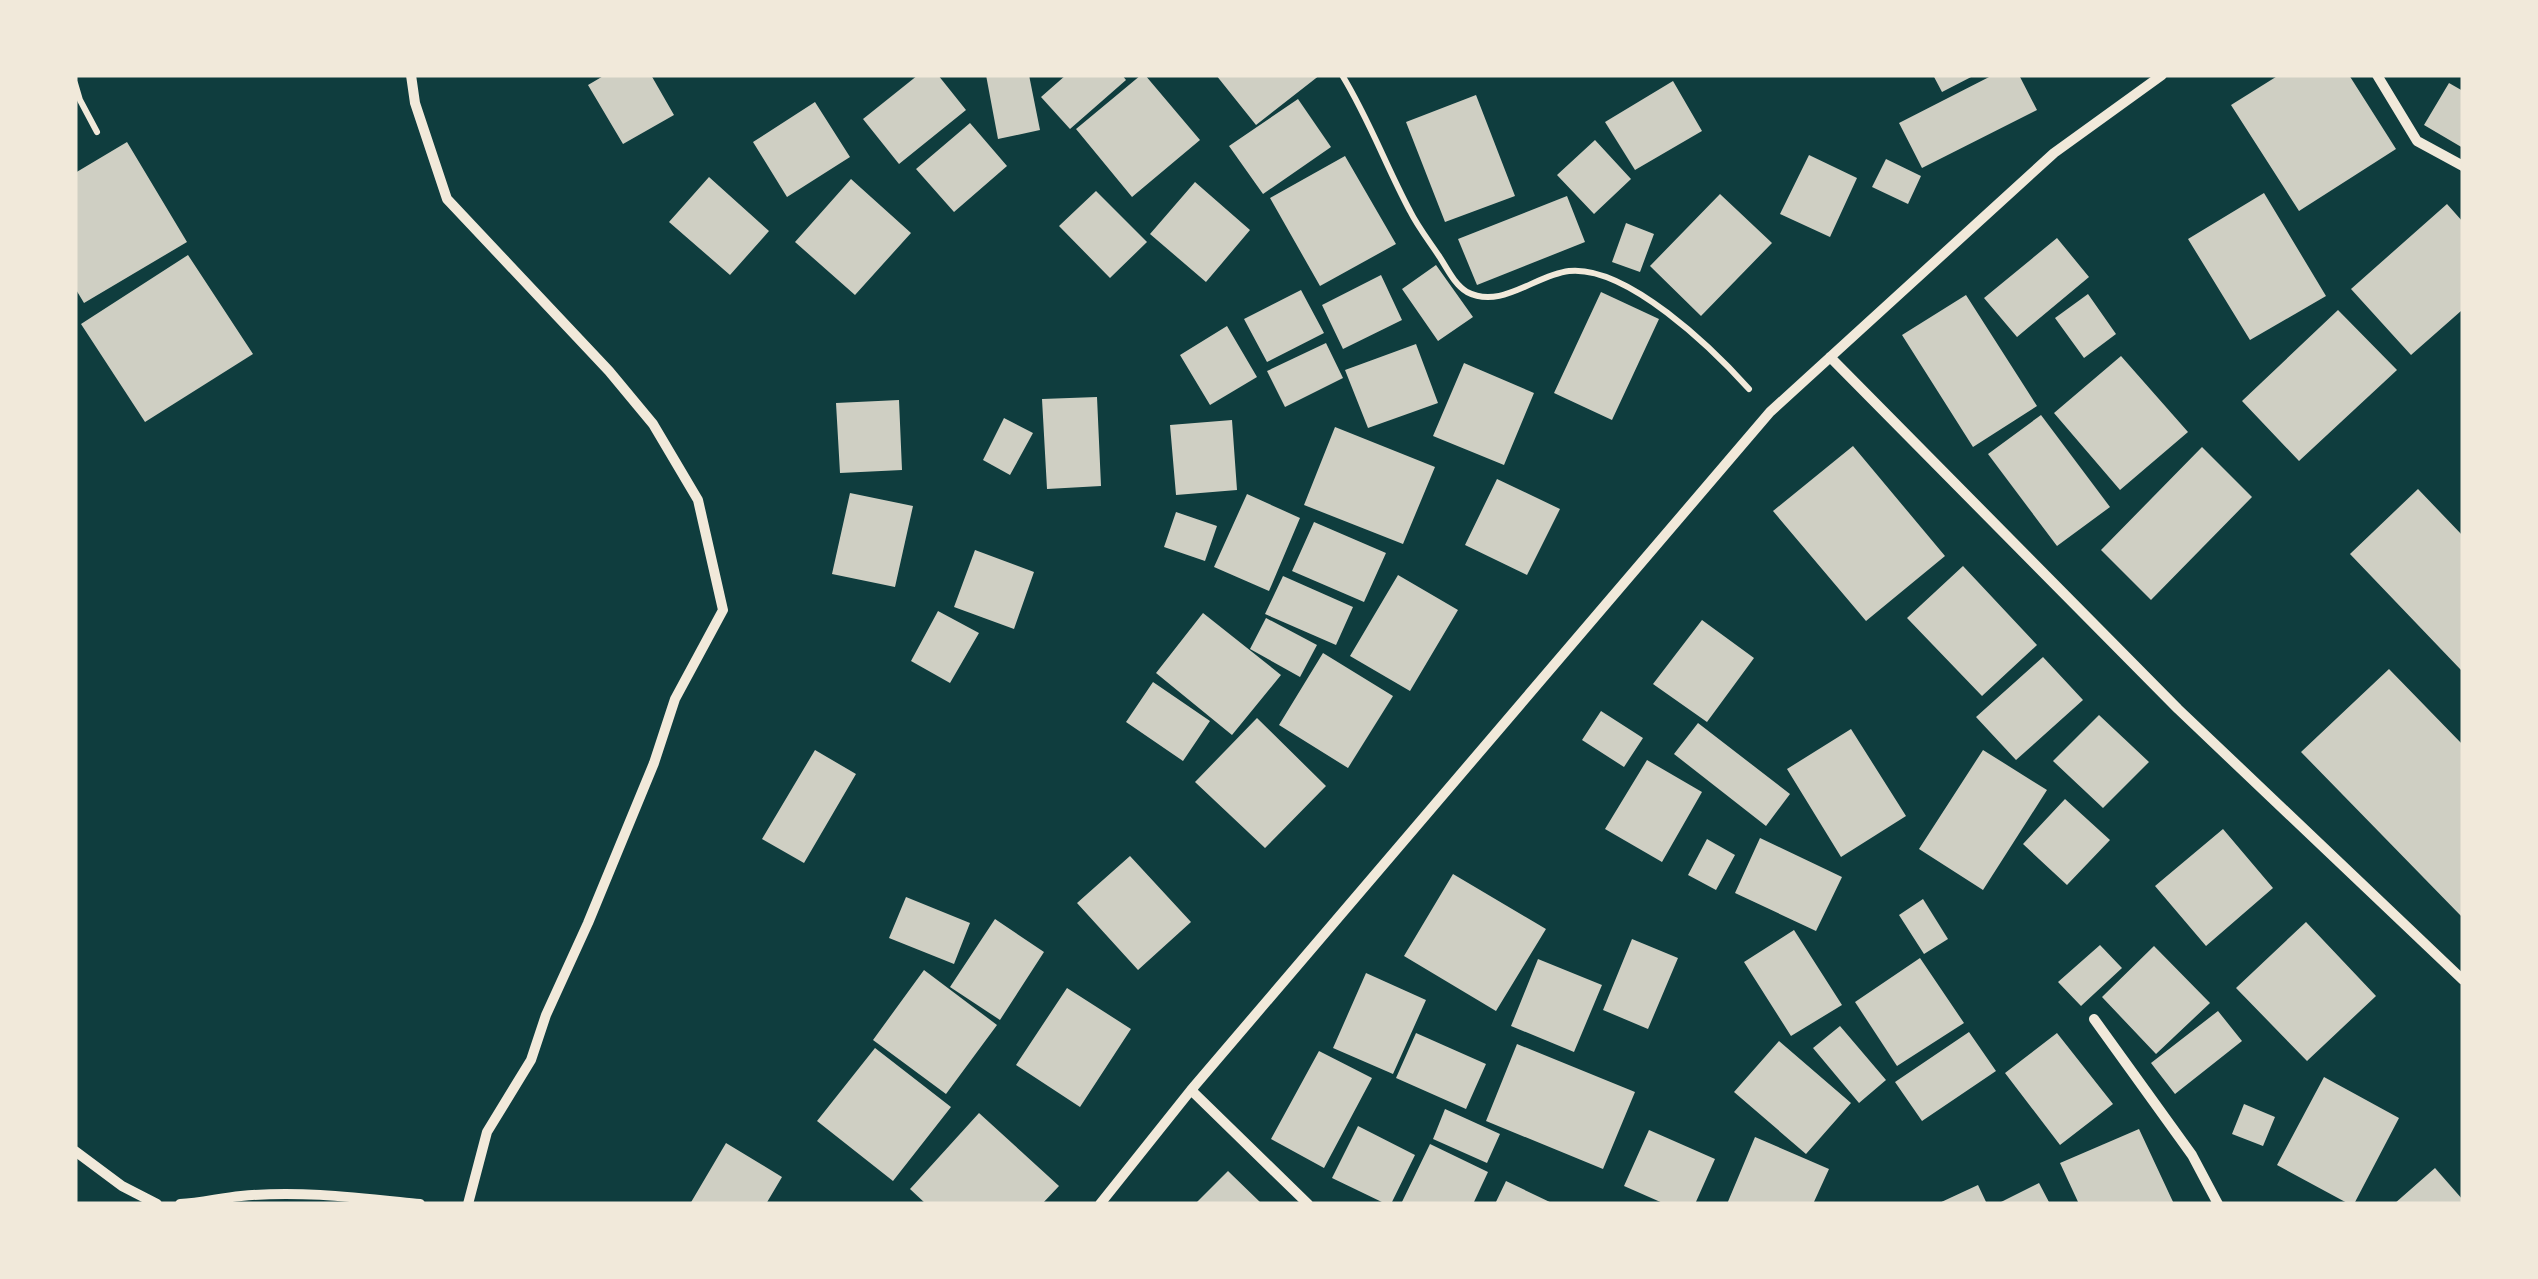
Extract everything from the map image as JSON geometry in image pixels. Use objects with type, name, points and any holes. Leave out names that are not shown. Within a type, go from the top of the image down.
[{"type":"street","points":[[411,75],[415,103],[447,199],[609,371],[652,424],[698,500],[723,610],[675,699],[654,763],[546,1015],[532,1060],[488,1132],[468,1204]]},
{"type":"street","points":[[1100,1204],[1191,1090],[1770,412],[2054,154],[2162,75]]},
{"type":"street","points":[[2377,75],[2418,142],[2463,166]]},
{"type":"street","points":[[1830,357],[2164,695],[2463,980]]},
{"type":"street","points":[[2094,1018],[2192,1154],[2218,1204]]},
{"type":"street","points":[[1191,1090],[1308,1204]]},
{"type":"street","points":[[75,1151],[122,1186],[156,1204]]},
{"type":"street","points":[[180,1204],[241,1196],[314,1195],[420,1204]]},
{"type":"path","points":[[1342,75],[1361,106],[1411,213],[1456,283],[1468,292],[1491,298],[1569,271],[1606,276],[1658,306],[1718,354],[1770,412]]},
{"type":"path","points":[[75,83],[97,132]]},
{"type":"building","points":[[605,75],[651,75],[674,115],[623,144],[588,85]]},
{"type":"building","points":[[918,75],[938,75],[966,110],[899,164],[863,119]]},
{"type":"building","points":[[986,75],[1029,75],[1040,130],[998,139]]},
{"type":"building","points":[[1066,75],[1122,75],[1126,80],[1070,129],[1041,97]]},
{"type":"building","points":[[1141,75],[1200,140],[1132,197],[1076,129]]},
{"type":"building","points":[[1216,75],[1320,75],[1256,125]]},
{"type":"building","points":[[1933,75],[1975,75],[1942,92]]},
{"type":"building","points":[[1993,75],[2019,75],[2037,110],[1922,168],[1899,123]]},
{"type":"building","points":[[2279,75],[2349,75],[2396,149],[2299,211],[2231,105]]},
{"type":"building","points":[[1673,81],[1702,131],[1635,170],[1605,122]]},
{"type":"building","points":[[2449,83],[2463,91],[2463,148],[2424,125]]},
{"type":"building","points":[[1476,95],[1515,196],[1445,222],[1406,122]]},
{"type":"building","points":[[1298,99],[1331,147],[1263,194],[1229,146]]},
{"type":"building","points":[[815,102],[850,157],[787,197],[753,142]]},
{"type":"building","points":[[970,123],[1007,166],[954,212],[916,169]]},
{"type":"building","points":[[1595,140],[1631,179],[1594,214],[1557,175]]},
{"type":"building","points":[[127,142],[187,242],[84,303],[75,288],[75,173]]},
{"type":"building","points":[[1809,155],[1857,178],[1830,237],[1780,214]]},
{"type":"building","points":[[1345,156],[1396,244],[1320,286],[1270,198]]},
{"type":"building","points":[[1886,159],[1921,176],[1908,204],[1872,187]]},
{"type":"building","points":[[709,177],[769,231],[730,275],[669,222]]},
{"type":"building","points":[[851,179],[911,233],[855,295],[795,242]]},
{"type":"building","points":[[1195,182],[1250,230],[1206,282],[1150,234]]},
{"type":"building","points":[[1096,191],[1147,242],[1110,278],[1059,226]]},
{"type":"building","points":[[2264,193],[2326,296],[2250,340],[2188,239]]},
{"type":"building","points":[[1720,194],[1772,243],[1701,316],[1650,266]]},
{"type":"building","points":[[1567,196],[1585,242],[1477,285],[1458,239]]},
{"type":"building","points":[[2447,204],[2463,222],[2463,313],[2411,355],[2351,289]]},
{"type":"building","points":[[1626,223],[1654,234],[1640,272],[1612,262]]},
{"type":"building","points":[[2057,238],[2089,277],[2017,337],[1984,298]]},
{"type":"building","points":[[188,255],[253,354],[145,422],[81,324]]},
{"type":"building","points":[[1436,265],[1473,317],[1438,341],[1402,289]]},
{"type":"building","points":[[1381,275],[1402,320],[1343,349],[1322,305]]},
{"type":"building","points":[[1301,290],[1324,333],[1267,362],[1244,319]]},
{"type":"building","points":[[1601,292],[1659,319],[1612,420],[1554,393]]},
{"type":"building","points":[[2088,294],[2116,334],[2084,358],[2055,318]]},
{"type":"building","points":[[1966,295],[2037,406],[1973,447],[1902,335]]},
{"type":"building","points":[[2338,310],[2397,370],[2299,461],[2242,401]]},
{"type":"building","points":[[1227,326],[1257,377],[1210,405],[1180,355]]},
{"type":"building","points":[[1326,343],[1343,378],[1285,407],[1267,371]]},
{"type":"building","points":[[1416,344],[1438,403],[1368,428],[1345,370]]},
{"type":"building","points":[[2121,356],[2188,432],[2120,490],[2054,413]]},
{"type":"building","points":[[1464,363],[1534,393],[1504,465],[1433,436]]},
{"type":"building","points":[[1097,397],[1101,486],[1047,489],[1042,399]]},
{"type":"building","points":[[899,400],[902,470],[840,473],[836,403]]},
{"type":"building","points":[[2041,415],[2110,507],[2057,546],[1988,454]]},
{"type":"building","points":[[1004,418],[1033,433],[1010,475],[983,460]]},
{"type":"building","points":[[1232,420],[1237,490],[1176,495],[1170,425]]},
{"type":"building","points":[[1335,427],[1435,467],[1403,544],[1304,505]]},
{"type":"building","points":[[1853,446],[1945,556],[1866,621],[1773,511]]},
{"type":"building","points":[[2202,447],[2252,497],[2151,600],[2101,550]]},
{"type":"building","points":[[1497,479],[1560,509],[1527,575],[1465,545]]},
{"type":"building","points":[[2418,489],[2463,536],[2461,670],[2350,554]]},
{"type":"building","points":[[850,493],[913,506],[895,587],[832,574]]},
{"type":"building","points":[[1247,494],[1300,518],[1269,591],[1214,567]]},
{"type":"building","points":[[1176,512],[1217,526],[1205,561],[1164,547]]},
{"type":"building","points":[[1314,522],[1386,553],[1364,602],[1292,571]]},
{"type":"building","points":[[975,550],[1034,572],[1014,629],[954,607]]},
{"type":"building","points":[[1963,566],[2037,645],[1982,696],[1907,618]]},
{"type":"building","points":[[1398,575],[1458,610],[1410,691],[1350,656]]},
{"type":"building","points":[[1283,576],[1353,607],[1336,645],[1265,614]]},
{"type":"building","points":[[938,611],[979,633],[950,683],[911,661]]},
{"type":"building","points":[[1203,613],[1281,675],[1232,735],[1156,673]]},
{"type":"building","points":[[1266,618],[1317,645],[1300,677],[1250,649]]},
{"type":"building","points":[[1702,620],[1754,658],[1707,722],[1653,684]]},
{"type":"building","points":[[1323,653],[1393,696],[1348,768],[1279,725]]},
{"type":"building","points":[[2043,657],[2083,700],[2016,760],[1976,717]]},
{"type":"building","points":[[2389,669],[2463,745],[2463,918],[2301,752]]},
{"type":"building","points":[[1153,682],[1210,721],[1183,761],[1126,722]]},
{"type":"building","points":[[1601,711],[1643,738],[1624,767],[1582,740]]},
{"type":"building","points":[[2099,715],[2149,762],[2103,808],[2053,761]]},
{"type":"building","points":[[1257,718],[1326,786],[1265,848],[1195,782]]},
{"type":"building","points":[[1698,723],[1790,794],[1766,826],[1674,754]]},
{"type":"building","points":[[1851,729],[1906,816],[1841,857],[1787,769]]},
{"type":"building","points":[[815,750],[856,774],[804,863],[762,839]]},
{"type":"building","points":[[1983,750],[2047,790],[1983,890],[1919,849]]},
{"type":"building","points":[[1647,760],[1702,792],[1662,862],[1605,829]]},
{"type":"building","points":[[2065,799],[2110,840],[2067,885],[2023,844]]},
{"type":"building","points":[[2223,829],[2273,888],[2206,946],[2155,886]]},
{"type":"building","points":[[1760,838],[1842,877],[1816,931],[1735,893]]},
{"type":"building","points":[[1707,839],[1735,855],[1716,890],[1688,875]]},
{"type":"building","points":[[1130,856],[1191,922],[1138,970],[1077,903]]},
{"type":"building","points":[[1453,874],[1546,929],[1496,1011],[1404,956]]},
{"type":"building","points":[[906,897],[970,923],[954,964],[889,938]]},
{"type":"building","points":[[1923,899],[1948,939],[1924,954],[1899,915]]},
{"type":"building","points":[[995,919],[1044,952],[1000,1020],[950,987]]},
{"type":"building","points":[[2306,922],[2376,996],[2307,1061],[2236,988]]},
{"type":"building","points":[[1794,930],[1842,1005],[1791,1036],[1744,962]]},
{"type":"building","points":[[1632,939],[1678,958],[1648,1029],[1603,1010]]},
{"type":"building","points":[[2100,945],[2122,968],[2081,1006],[2058,982]]},
{"type":"building","points":[[2154,946],[2210,1003],[2156,1054],[2102,997]]},
{"type":"building","points":[[1920,958],[1964,1023],[1897,1066],[1855,1002]]},
{"type":"building","points":[[1538,959],[1602,985],[1574,1052],[1511,1026]]},
{"type":"building","points":[[924,970],[997,1025],[946,1094],[873,1040]]},
{"type":"building","points":[[1366,973],[1426,1000],[1393,1074],[1333,1048]]},
{"type":"building","points":[[1067,988],[1131,1029],[1080,1107],[1016,1065]]},
{"type":"building","points":[[2218,1011],[2242,1041],[2175,1094],[2151,1063]]},
{"type":"building","points":[[1840,1026],[1886,1080],[1859,1103],[1813,1048]]},
{"type":"building","points":[[1969,1032],[1996,1071],[1922,1121],[1895,1082]]},
{"type":"building","points":[[1416,1033],[1486,1064],[1466,1109],[1396,1078]]},
{"type":"building","points":[[2057,1033],[2113,1104],[2060,1145],[2005,1073]]},
{"type":"building","points":[[1779,1041],[1851,1103],[1806,1154],[1734,1092]]},
{"type":"building","points":[[1517,1044],[1635,1092],[1603,1169],[1486,1121]]},
{"type":"building","points":[[875,1048],[951,1107],[893,1181],[817,1121]]},
{"type":"building","points":[[1319,1051],[1372,1078],[1324,1168],[1271,1139]]},
{"type":"building","points":[[2324,1077],[2399,1118],[2354,1204],[2277,1165]]},
{"type":"building","points":[[2244,1104],[2275,1117],[2263,1146],[2232,1134]]},
{"type":"building","points":[[1445,1109],[1500,1134],[1487,1163],[1433,1139]]},
{"type":"building","points":[[979,1113],[1059,1186],[1042,1204],[926,1204],[910,1189]]},
{"type":"building","points":[[1358,1126],[1415,1155],[1391,1204],[1332,1178]]},
{"type":"building","points":[[2139,1129],[2174,1204],[2079,1204],[2060,1163]]},
{"type":"building","points":[[1649,1130],[1715,1159],[1695,1204],[1665,1204],[1624,1186]]},
{"type":"building","points":[[1755,1137],[1829,1169],[1813,1204],[1727,1204]]},
{"type":"building","points":[[726,1143],[782,1177],[766,1204],[690,1204]]},
{"type":"building","points":[[1430,1144],[1488,1172],[1473,1204],[1401,1204]]},
{"type":"building","points":[[2435,1168],[2463,1204],[2394,1204]]},
{"type":"building","points":[[1228,1171],[1262,1204],[1195,1204]]},
{"type":"building","points":[[1506,1181],[1554,1204],[1495,1204]]},
{"type":"building","points":[[2039,1183],[2050,1204],[1997,1204]]},
{"type":"building","points":[[1978,1185],[1987,1204],[1937,1204]]}]
